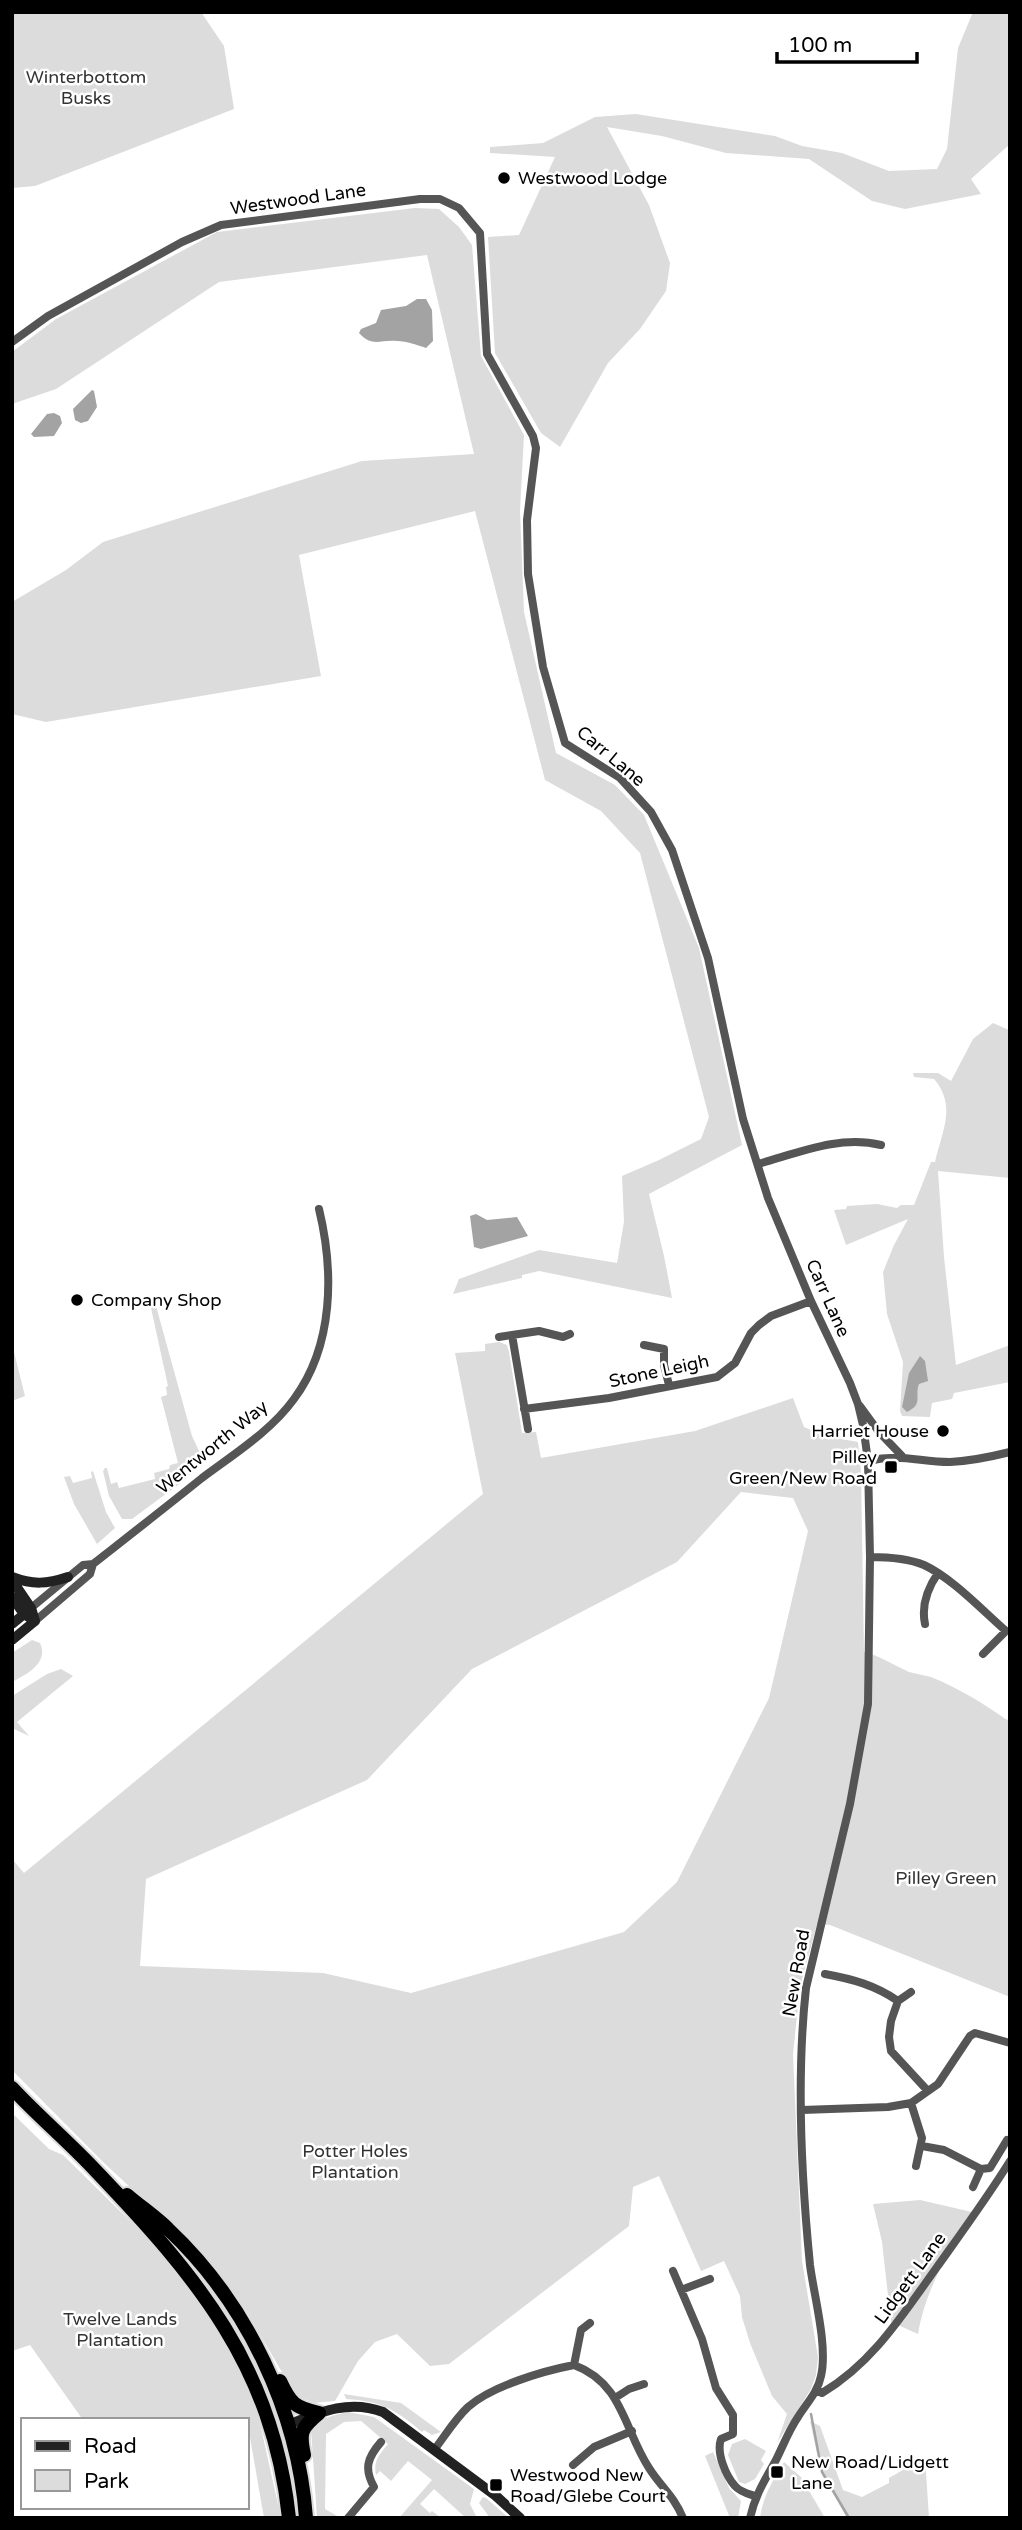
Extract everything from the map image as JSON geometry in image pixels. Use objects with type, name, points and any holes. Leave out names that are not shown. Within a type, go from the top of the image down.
[{"type":"highway","points":[[12,2088],[95,2170],[186,2272],[216,2311],[243,2358],[269,2420],[281,2463],[289,2517]]},
{"type":"highway","points":[[95,2170],[168,2228],[235,2308],[267,2370],[288,2425],[306,2513]]},
{"type":"highway","points":[[254,2343],[271,2360],[286,2395],[296,2407],[319,2413]]},
{"type":"highway","points":[[306,2513],[308,2477],[302,2432],[305,2425],[319,2413]]},
{"type":"highway","points":[[269,2420],[279,2425],[288,2425]]},
{"type":"highway","points":[[288,2425],[282,2433],[294,2494],[289,2517]]},
{"type":"street","name":"Westwood Lane","points":[[12,342],[48,316],[182,242],[221,225],[420,199],[440,199],[459,208],[480,233]]},
{"type":"street","name":"Carr Lane","points":[[480,233],[487,355],[533,436],[536,448],[527,520],[528,575],[543,667],[565,743],[620,778],[651,812],[672,850],[708,958],[743,1118],[768,1198],[858,1404],[902,1456]]},
{"type":"street","points":[[758,1164],[833,1143],[865,1141],[881,1145]]},
{"type":"street","name":"Wentworth Way","points":[[12,1624],[83,1565],[93,1564],[265,1429],[295,1398],[310,1371],[327,1310],[325,1237],[319,1209]]},
{"type":"street","name":"Stone Leigh","points":[[524,1409],[609,1398],[717,1377],[734,1363],[751,1333],[759,1325],[771,1316],[811,1301]]},
{"type":"street","points":[[499,1336],[538,1331],[563,1337],[570,1334]]},
{"type":"street","points":[[512,1335],[528,1429]]},
{"type":"street","points":[[644,1345],[664,1349],[664,1365],[669,1385]]},
{"type":"street","name":"Carr Lane","points":[[858,1404],[868,1461]]},
{"type":"street","points":[[868,1461],[902,1456],[947,1462],[987,1458],[1010,1452]]},
{"type":"street","name":"New Road","points":[[750,2518],[755,2496],[796,2419],[817,2390],[823,2359],[810,2264],[803,2167],[802,2044],[806,1988],[850,1804],[868,1704],[868,1461]]},
{"type":"street","points":[[870,1557],[904,1559],[923,1565],[938,1573],[1008,1629],[984,1654]]},
{"type":"street","name":"Wentworth Way","points":[[12,1640],[90,1574],[93,1564]]},
{"type":"street","points":[[925,1624],[925,1599],[938,1573]]},
{"type":"street","points":[[12,1579],[46,1584],[68,1577]]},
{"type":"street","points":[[12,1579],[27,1611]]},
{"type":"street","points":[[12,1597],[35,1621]]},
{"type":"street","points":[[825,1974],[857,1980],[883,1990],[898,2001]]},
{"type":"street","points":[[911,1992],[898,2001],[890,2029],[891,2051],[927,2090]]},
{"type":"street","points":[[802,2110],[888,2107],[911,2103],[938,2084],[970,2036],[975,2033],[1010,2043]]},
{"type":"street","points":[[911,2103],[920,2127],[922,2146],[916,2166]]},
{"type":"street","points":[[922,2146],[944,2150],[981,2169],[990,2168],[1007,2140]]},
{"type":"street","name":"Lidgett Lane","points":[[817,2390],[822,2393],[841,2381],[876,2348],[979,2211],[1010,2161]]},
{"type":"street","points":[[973,2187],[981,2169]]},
{"type":"street","points":[[673,2271],[702,2339],[716,2388],[733,2415],[733,2434],[721,2440],[720,2455],[734,2485],[755,2496]]},
{"type":"street","points":[[681,2290],[710,2279]]},
{"type":"street","points":[[573,2365],[581,2330],[590,2323]]},
{"type":"street","points":[[434,2450],[475,2401],[529,2378],[573,2365],[590,2373],[615,2398],[649,2469],[673,2496],[683,2518]]},
{"type":"street","points":[[615,2398],[644,2384]]},
{"type":"street","points":[[288,2425],[344,2406],[374,2409],[390,2417],[496,2496],[520,2518]]},
{"type":"street","points":[[573,2465],[594,2447],[632,2431]]},
{"type":"street","points":[[380,2442],[368,2461],[368,2475],[374,2487],[382,2494]]},
{"type":"street","points":[[348,2518],[374,2487]]},
{"type":"green space","name":"Winterbottom Busks","points":[[12,12],[201,12],[224,46],[234,109],[35,186],[12,188]]},
{"type":"green space","points":[[973,12],[1010,12],[1010,144],[971,179],[981,194],[905,209],[872,201],[809,159],[726,153],[662,136],[607,127],[649,205],[670,263],[666,291],[640,329],[608,363],[560,447],[541,433],[495,353],[488,237],[519,235],[555,157],[490,153],[490,147],[543,143],[595,117],[636,114],[775,136],[802,146],[842,153],[889,171],[937,169],[947,149],[958,48]]},
{"type":"green space","points":[[415,208],[439,209],[459,227],[472,245],[481,356],[524,435],[520,511],[524,612],[556,753],[615,785],[644,815],[699,948],[742,1145],[649,1194],[672,1298],[539,1271],[522,1275],[522,1278],[453,1294],[459,1279],[539,1250],[617,1263],[624,1222],[622,1176],[701,1139],[709,1117],[640,853],[601,811],[545,780],[475,511],[299,555],[321,676],[46,722],[12,714],[12,602],[66,570],[103,542],[362,461],[474,454],[427,255],[219,282],[56,389],[12,404],[12,352],[56,319],[217,232]]},
{"type":"green space","points":[[993,1023],[1010,1033],[1010,1178],[938,1171],[956,1365],[1010,1345],[1010,1382],[954,1393],[952,1399],[932,1403],[930,1417],[902,1416],[903,1362],[887,1314],[883,1272],[908,1219],[846,1245],[834,1210],[846,1209],[847,1206],[877,1204],[897,1208],[901,1205],[914,1205],[931,1162],[935,1162],[944,1129],[946,1109],[941,1089],[934,1079],[914,1077],[913,1073],[938,1073],[951,1081],[973,1039]]},
{"type":"green space","points":[[156,1306],[201,1463],[182,1482],[132,1519],[122,1519],[109,1496],[103,1471],[105,1468],[111,1484],[117,1482],[119,1488],[155,1479],[154,1473],[178,1463],[161,1397],[167,1395],[168,1386],[151,1308]]},
{"type":"green space","points":[[499,1342],[507,1345],[522,1433],[536,1432],[541,1458],[695,1431],[793,1398],[804,1427],[825,1436],[858,1442],[861,1472],[864,1652],[909,1672],[941,1681],[1007,1720],[1010,1717],[1010,1997],[830,1925],[817,1924],[800,1987],[793,2054],[802,2261],[818,2357],[811,2389],[777,2443],[787,2414],[772,2396],[750,2343],[742,2317],[740,2296],[724,2261],[701,2271],[659,2176],[633,2187],[629,2226],[449,2364],[430,2366],[397,2334],[375,2342],[358,2361],[335,2401],[314,2403],[296,2396],[245,2309],[178,2232],[102,2161],[12,2070],[12,1859],[24,1873],[483,1494],[455,1353],[485,1351],[485,1344]],"holes":[[[741,1492],[793,1498],[808,1531],[769,1698],[677,1882],[624,1932],[411,1993],[323,1973],[140,1966],[146,1879],[367,1780],[472,1669],[677,1562]]]},
{"type":"green space","points":[[12,1344],[25,1396],[12,1401]]},
{"type":"green space","points":[[93,1471],[106,1512],[115,1528],[97,1544],[74,1504],[64,1477],[70,1476],[73,1483],[92,1478]]},
{"type":"green space","points":[[32,1640],[40,1643],[42,1656],[35,1667],[12,1682],[12,1653]]},
{"type":"green space","points":[[61,1669],[73,1676],[17,1722],[29,1736],[14,1729],[12,1696],[47,1674]]},
{"type":"green space","name":"Twelve Lands Plantation","points":[[12,2113],[49,2149],[63,2155],[175,2265],[240,2358],[259,2419],[281,2518],[264,2518],[248,2418],[82,2418],[30,2345],[12,2351]]},
{"type":"green space","points":[[920,2200],[972,2212],[933,2286],[918,2334],[891,2322],[882,2242],[873,2204]]},
{"type":"green space","points":[[194,2265],[220,2300],[242,2337],[262,2375],[278,2416],[269,2405],[238,2338],[191,2269]]},
{"type":"green space","points":[[344,2394],[401,2403],[441,2432],[432,2435],[424,2430],[422,2432],[387,2408],[346,2399]]},
{"type":"green space","points":[[348,2412],[374,2417],[474,2489],[470,2504],[477,2518],[466,2518],[434,2489],[420,2504],[440,2517],[399,2518],[432,2480],[408,2461],[391,2481],[380,2471],[376,2475],[376,2462],[388,2444],[361,2421],[344,2422],[326,2434],[325,2509],[339,2517],[317,2518],[311,2429],[319,2422]]},
{"type":"green space","points":[[810,2421],[820,2426],[843,2490],[862,2497],[889,2483],[889,2478],[925,2457],[929,2518],[847,2518],[821,2472]]},
{"type":"green space","points":[[745,2439],[766,2451],[761,2460],[764,2464],[755,2479],[745,2484],[739,2482],[728,2455],[732,2444]]},
{"type":"green space","points":[[713,2452],[729,2488],[741,2501],[738,2518],[730,2518],[705,2456]]},
{"type":"green space","points":[[784,2462],[801,2477],[825,2518],[760,2518],[766,2495]]},
{"type":"green space","points":[[483,2497],[509,2518],[490,2518],[479,2503]]},
{"type":"shaded area","points":[[417,299],[426,299],[432,310],[433,341],[426,348],[401,341],[373,342],[359,333],[361,329],[376,323],[381,310],[406,306]]},
{"type":"shaded area","points":[[92,390],[97,407],[88,421],[81,423],[75,420],[73,409]]},
{"type":"shaded area","points":[[47,414],[60,416],[62,423],[54,436],[34,437],[31,434]]},
{"type":"shaded area","points":[[476,1214],[487,1220],[517,1217],[528,1236],[481,1249],[474,1247],[470,1216]]},
{"type":"shaded area","points":[[920,1356],[925,1361],[928,1381],[919,1384],[917,1403],[907,1412],[902,1407],[909,1373]]},
{"type":"waterway","points":[[811,2414],[822,2472],[849,2518]]},
{"type":"place","name":"Westwood Lodge","points":[[504,178]]},
{"type":"place","name":"Company Shop","points":[[77,1300]]},
{"type":"place","name":"Harriet House","points":[[943,1431]]},
{"type":"place","name":"Pilley Green/New Road","points":[[891,1467]]},
{"type":"place","name":"New Road/Lidgett Lane","points":[[777,2472]]},
{"type":"place","name":"Westwood New Road/Glebe Court","points":[[496,2485]]},
{"type":"park label","name":"Pilley Green","points":[[946,1878]]},
{"type":"park label","name":"Potter Holes Plantation","points":[[355,2161]]}]
